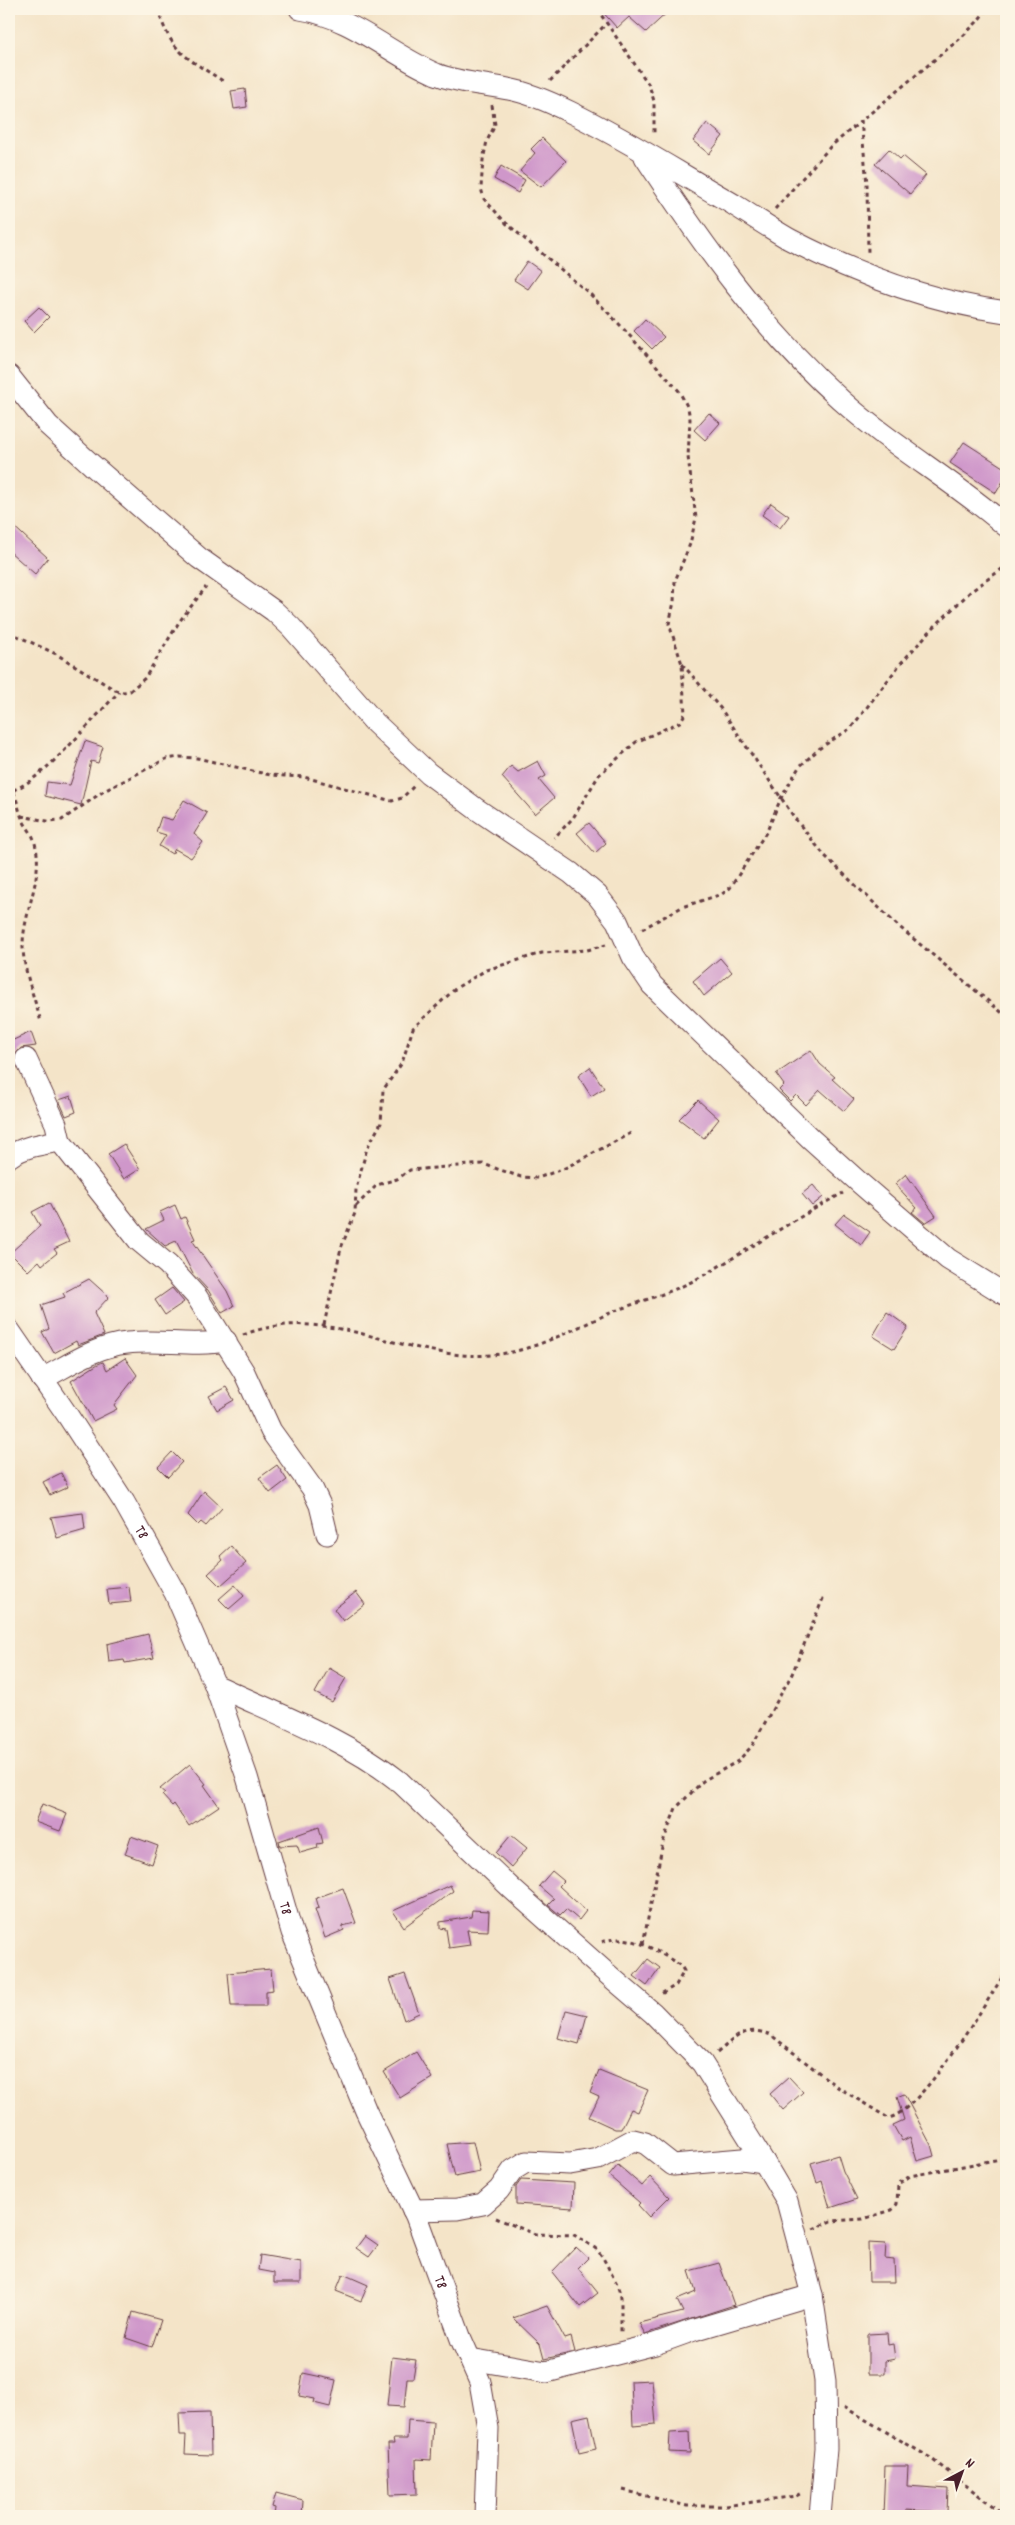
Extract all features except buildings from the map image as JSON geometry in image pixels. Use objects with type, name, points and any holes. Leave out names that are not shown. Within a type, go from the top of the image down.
[{"type":"street","points":[[300,9],[313,11],[346,24],[434,73],[448,78],[535,96],[606,129],[763,223],[824,256],[866,273],[970,307],[1006,312]]},
{"type":"street","points":[[647,155],[705,247],[743,296],[792,350],[847,405],[1006,526]]},
{"type":"street","points":[[9,376],[52,430],[137,505],[219,572],[274,612],[291,627],[375,723],[428,772],[571,873],[597,895],[617,921],[633,957],[652,985],[811,1139],[948,1259],[1006,1295]]},
{"type":"street","points":[[26,1060],[56,1124],[60,1141],[139,1241],[184,1281],[226,1341],[244,1372],[271,1431],[312,1488],[320,1505],[327,1534]]},
{"type":"street","points":[[9,1158],[17,1151],[29,1147],[60,1141]]},
{"type":"street","name":"T8","points":[[9,1330],[124,1502],[171,1586],[215,1686],[248,1777],[292,1932],[366,2111],[413,2210],[480,2382],[487,2414],[488,2443],[485,2516]]},
{"type":"street","points":[[42,1379],[92,1353],[125,1343],[149,1342],[203,1345],[226,1341]]},
{"type":"street","points":[[215,1686],[377,1764],[400,1782],[590,1959],[647,2007],[702,2063],[786,2201],[798,2240],[812,2295],[825,2394],[826,2448],[820,2516]]},
{"type":"street","points":[[413,2210],[457,2209],[483,2204],[492,2197],[507,2176],[517,2166],[526,2162],[570,2164],[598,2159],[633,2140],[645,2143],[672,2165],[742,2159],[764,2162]]},
{"type":"street","points":[[470,2359],[546,2372],[619,2354],[812,2295]]},
{"type":"path","points":[[158,9],[164,30],[175,46],[194,62],[223,80]]},
{"type":"path","points":[[597,9],[638,67],[654,101],[647,155]]},
{"type":"path","points":[[763,223],[830,147],[963,36],[987,9]]},
{"type":"path","points":[[535,96],[607,23]]},
{"type":"path","points":[[478,83],[490,101],[496,119],[493,132],[487,141],[483,160],[481,188],[484,200],[518,234],[590,294],[608,313],[673,384],[688,408],[690,420],[688,457],[696,518],[690,544],[675,581],[674,602],[669,624],[682,664],[686,706],[683,718],[676,724],[636,742],[599,775],[573,818],[555,837],[544,855]]},
{"type":"path","points":[[861,120],[867,184],[868,254],[866,273]]},
{"type":"path","points":[[324,1325],[341,1248],[356,1206],[356,1189],[367,1148],[382,1117],[381,1098],[383,1090],[402,1063],[410,1034],[421,1018],[456,988],[486,970],[542,953],[587,950],[626,938],[661,917],[682,907],[722,894],[730,888],[738,879],[766,831],[781,798],[799,767],[809,756],[845,733],[859,720],[895,670],[932,629],[970,592],[1006,566]]},
{"type":"path","points":[[9,632],[56,654],[119,692],[130,691],[145,678],[179,622],[219,572]]},
{"type":"path","points":[[682,664],[721,709],[807,836],[849,880],[916,942],[1006,1016]]},
{"type":"path","points":[[13,790],[23,786],[42,771],[119,692]]},
{"type":"path","points":[[21,816],[47,822],[62,820],[104,791],[166,759],[180,757],[197,758],[270,775],[304,777],[392,801],[407,793],[428,772]]},
{"type":"path","points":[[9,785],[13,790],[21,816],[34,837],[36,851],[36,877],[24,924],[23,950],[41,1022]]},
{"type":"path","points":[[356,1206],[377,1185],[397,1179],[410,1170],[483,1164],[521,1177],[538,1178],[565,1168],[633,1132]]},
{"type":"path","points":[[226,1341],[254,1330],[279,1325],[324,1325],[416,1348],[466,1356],[511,1354],[526,1350],[604,1315],[684,1285],[861,1184]]},
{"type":"path","points":[[643,1944],[663,1842],[676,1808],[703,1781],[738,1761],[752,1746],[792,1674],[824,1596]]},
{"type":"path","points":[[590,1959],[602,1942],[609,1939],[620,1939],[643,1944],[674,1962],[684,1971],[676,1985],[658,1996],[647,2007]]},
{"type":"path","points":[[702,2063],[745,2031],[759,2030],[771,2035],[844,2090],[888,2118],[894,2117],[911,2105],[938,2072],[1003,1976]]},
{"type":"path","points":[[798,2240],[831,2221],[864,2219],[892,2210],[897,2204],[898,2184],[910,2176],[1006,2158]]},
{"type":"path","points":[[470,2206],[518,2229],[535,2234],[574,2235],[595,2248],[612,2273],[621,2297],[619,2354]]},
{"type":"path","points":[[825,2394],[929,2457],[1006,2516]]},
{"type":"path","points":[[623,2490],[687,2506],[725,2506],[796,2496],[824,2482]]}]
